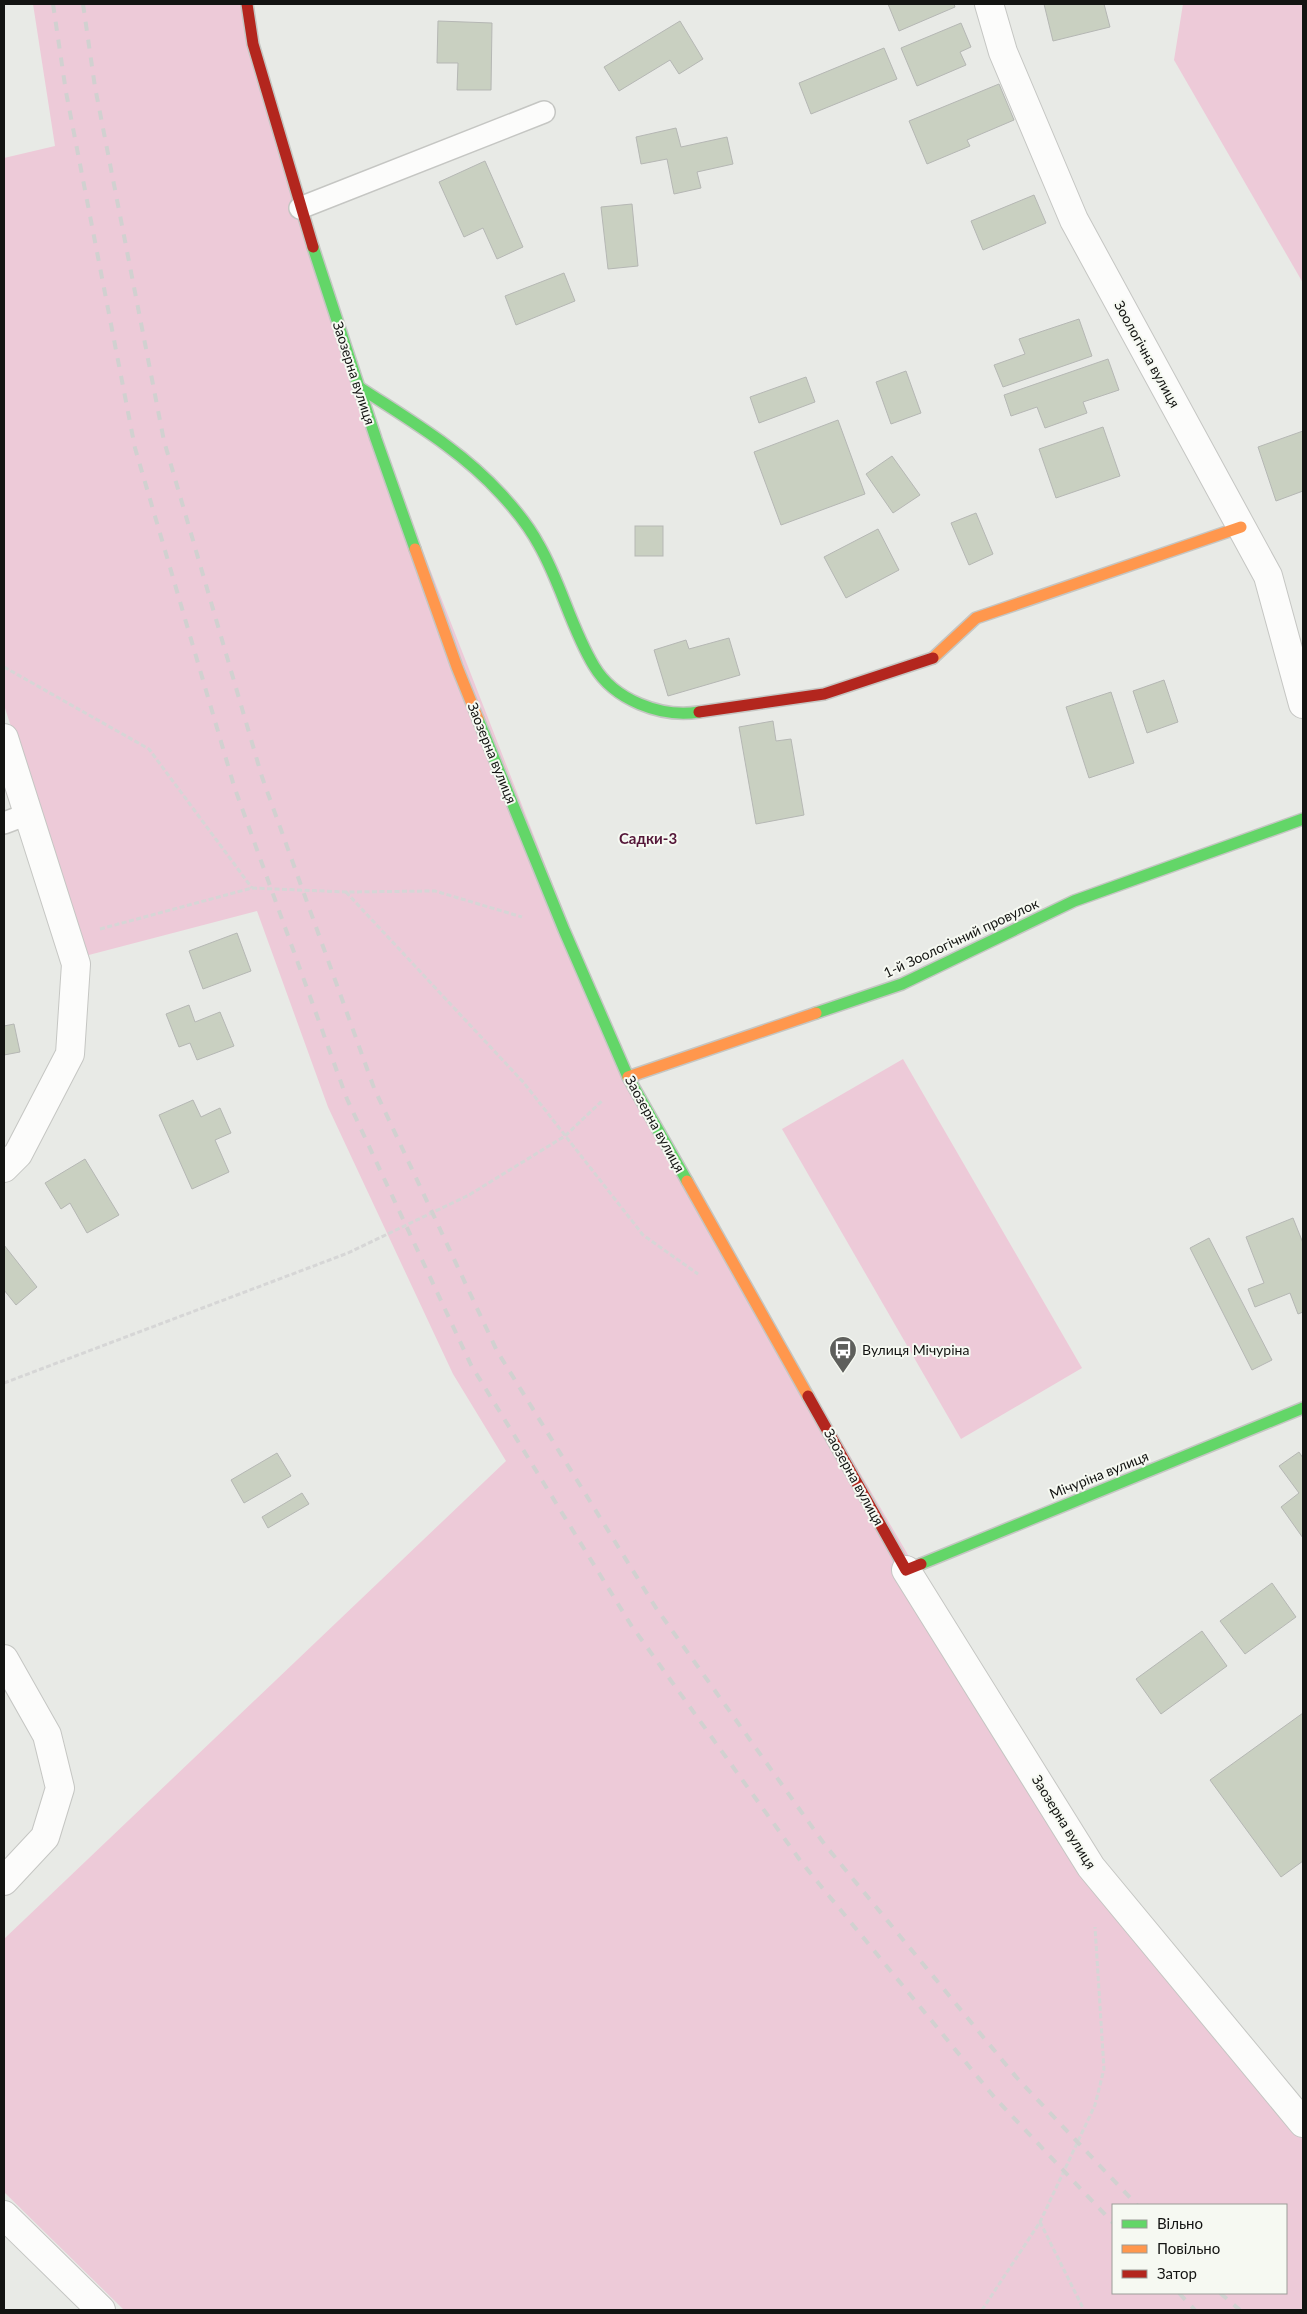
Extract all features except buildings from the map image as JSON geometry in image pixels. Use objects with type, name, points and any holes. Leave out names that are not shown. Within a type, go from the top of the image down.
[{"type":"street","name":"Заозерна вулиця","points":[[247,4],[252,44],[300,208],[359,387],[457,666],[564,930],[628,1076],[906,1570],[1091,1867],[1303,2123]]},
{"type":"street","name":"Зоологічна вулиця","points":[[989,4],[1003,52],[1074,220],[1268,576],[1303,704]]},
{"type":"street","points":[[359,387],[455,450],[501,494],[539,544],[594,667],[612,687],[634,702],[660,711],[686,714],[824,694],[933,658],[976,618],[1241,527]]},
{"type":"street","points":[[4,738],[16,819],[68,938],[76,964],[70,1054],[18,1154],[4,1168]]},
{"type":"street","name":"1-й Зоологічний провулок","points":[[628,1076],[902,984],[1074,901],[1303,819]]},
{"type":"street","name":"Мічуріна вулиця","points":[[906,1570],[1303,1408]]},
{"type":"street","points":[[4,1659],[47,1736],[60,1788],[45,1837],[4,1881]]},
{"type":"street","points":[[4,2215],[101,2310]]},
{"type":"lane","points":[[300,208],[544,112]]},
{"type":"path","points":[[4,667],[149,748],[252,888]]},
{"type":"path","points":[[68,938],[252,888],[346,892],[435,890],[564,930]]},
{"type":"path","points":[[346,892],[524,1083],[643,1235]]},
{"type":"path","points":[[4,1383],[348,1253],[469,1194],[565,1136],[628,1076]]},
{"type":"path","points":[[982,2310],[1040,2222],[1095,2105],[1104,2069],[1095,1925]]},
{"type":"path","points":[[1040,2222],[1084,2310]]},
{"type":"shaded area","points":[[33,4],[247,4],[359,387],[628,1077],[1091,1867],[1303,2123],[1303,2310],[124,2310],[4,2192],[4,1939],[506,1461],[453,1374],[328,1107],[257,911],[85,956],[4,705],[4,158],[55,146]]},
{"type":"shaded area","points":[[1183,4],[1303,4],[1303,283],[1174,60]]},
{"type":"shaded area","points":[[903,1059],[1082,1368],[961,1439],[782,1129]]},
{"type":"railway","points":[[53,4],[66,92],[135,448],[234,786],[347,1099],[471,1365],[631,1625],[802,1863],[995,2098],[1112,2222]]},
{"type":"railway","points":[[83,4],[95,87],[164,441],[262,777],[374,1088],[497,1351],[656,1608],[825,1845],[1017,2078],[1136,2204]]},
{"type":"railway","points":[[1180,2294],[1195,2310]]},
{"type":"railway","points":[[1221,2294],[1240,2310]]},
{"type":"traffic: fast","points":[[313,247],[376,439],[415,549]]},
{"type":"traffic: fast","points":[[359,387],[451,449],[469,463],[511,505],[531,532],[547,560],[586,651],[603,678],[626,697],[654,709],[669,712],[699,712]]},
{"type":"traffic: fast","points":[[478,719],[564,930],[628,1077],[687,1181]]},
{"type":"traffic: fast","points":[[816,1013],[902,984],[1074,901],[1303,819]]},
{"type":"traffic: fast","points":[[921,1564],[1303,1408]]},
{"type":"traffic: slow","points":[[933,658],[976,618],[1241,527]]},
{"type":"traffic: slow","points":[[415,549],[457,667],[478,719]]},
{"type":"traffic: slow","points":[[628,1077],[816,1013]]},
{"type":"traffic: slow","points":[[687,1181],[808,1396]]},
{"type":"traffic: jam","points":[[247,4],[253,44],[313,247]]},
{"type":"traffic: jam","points":[[699,712],[824,694],[933,658]]},
{"type":"traffic: jam","points":[[808,1396],[906,1570],[921,1564]]},
{"type":"place","name":"Вулиця Мічуріна","points":[[843,1374]]},
{"type":"district","name":"Садки-3","points":[[648,839]]}]
